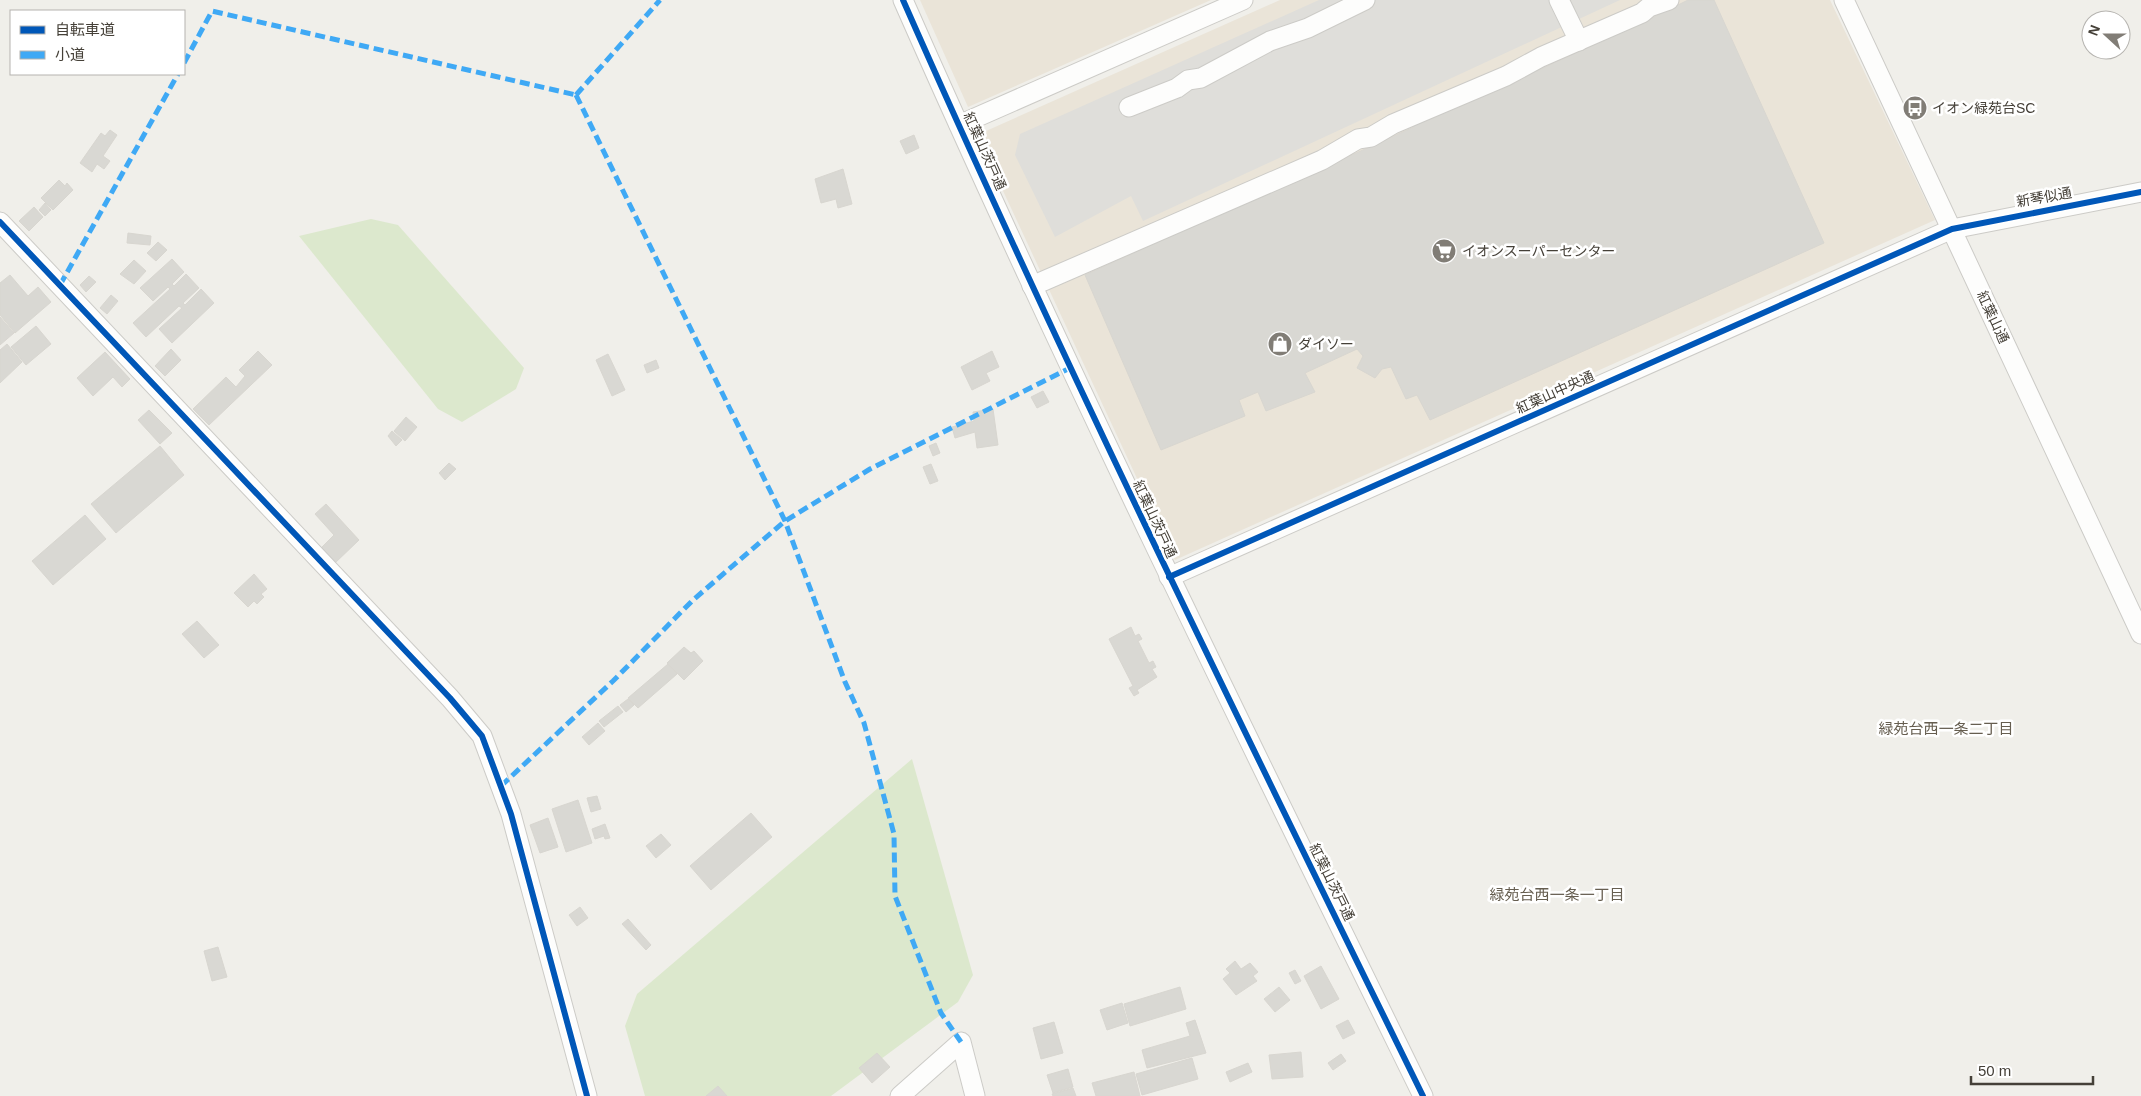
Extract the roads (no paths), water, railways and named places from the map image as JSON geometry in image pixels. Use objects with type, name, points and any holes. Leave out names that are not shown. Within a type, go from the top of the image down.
[{"type":"street","name":"紅葉山茨戸通","points":[[903,0],[1032,286],[1169,577],[1423,1096]]},
{"type":"street","points":[[959,126],[1243,0]]},
{"type":"street","points":[[1129,107],[1177,88],[1188,80],[1202,78],[1270,41],[1308,28],[1365,0]]},
{"type":"street","points":[[1559,0],[1579,41]]},
{"type":"street","points":[[1032,286],[1322,160],[1358,139],[1371,137],[1393,124],[1506,76],[1541,57],[1642,13],[1649,7],[1669,0]]},
{"type":"street","name":"紅葉山通","points":[[1844,0],[2141,634]]},
{"type":"street","name":"新琴似通","points":[[1952,229],[2141,192]]},
{"type":"street","points":[[0,222],[450,698],[482,736],[511,814],[587,1096]]},
{"type":"street","name":"紅葉山中央通","points":[[1169,577],[1952,229]]},
{"type":"street","points":[[900,1096],[962,1042],[975,1096]]},
{"type":"place","name":"イオン緑苑台SC","points":[[1915,108]]},
{"type":"place","name":"イオンスーパーセンター","points":[[1444,251]]},
{"type":"place","name":"ダイソー","points":[[1280,344]]},
{"type":"district","name":"緑苑台西一条二丁目","points":[[1946,729]]},
{"type":"district","name":"緑苑台西一条一丁目","points":[[1557,895]]}]
